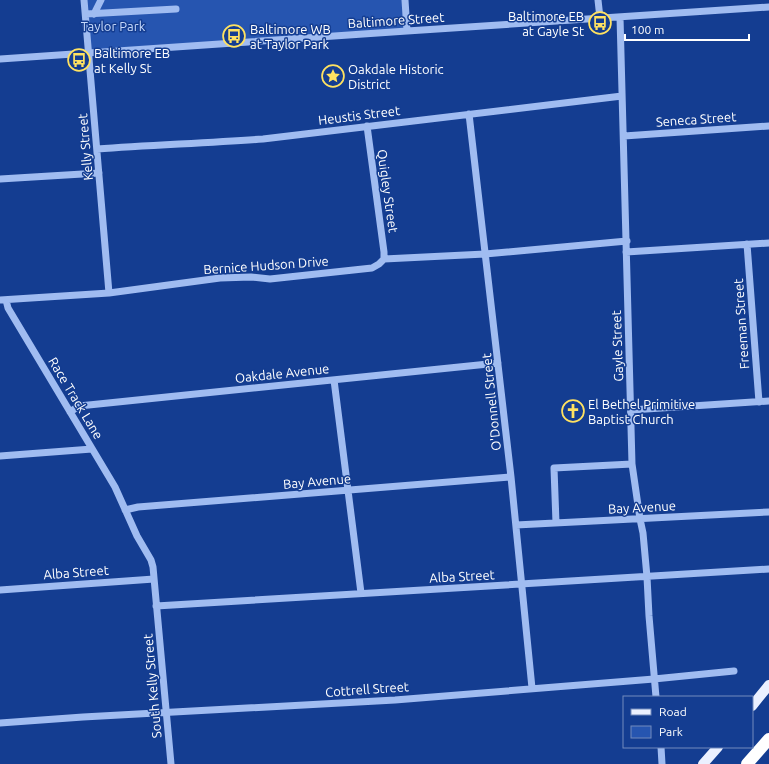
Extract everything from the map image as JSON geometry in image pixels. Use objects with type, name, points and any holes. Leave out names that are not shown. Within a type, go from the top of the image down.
[{"type":"highway","points":[[747,764],[769,739]]},
{"type":"main road","points":[[753,705],[769,685]]},
{"type":"main road","points":[[704,764],[717,748]]},
{"type":"street","name":"Kelly Street","points":[[84,0],[108,292]]},
{"type":"street","points":[[94,14],[101,0]]},
{"type":"street","points":[[405,0],[408,31]]},
{"type":"street","points":[[598,0],[600,18]]},
{"type":"street","name":"Baltimore Street","points":[[0,59],[600,18],[769,8]]},
{"type":"street","points":[[86,14],[176,9]]},
{"type":"street","name":"Gayle Street","points":[[620,17],[632,464],[643,532],[656,696]]},
{"type":"street","name":"Heustis Street","points":[[97,149],[257,139],[622,96]]},
{"type":"street","name":"O'Donnell Street","points":[[469,114],[511,478],[532,688]]},
{"type":"street","name":"Quigley Street","points":[[366,126],[384,259]]},
{"type":"street","name":"Seneca Street","points":[[624,136],[769,126]]},
{"type":"street","points":[[0,179],[99,173]]},
{"type":"street","name":"Bernice Hudson Drive","points":[[3,300],[108,292],[220,278],[251,277],[270,279],[372,268],[384,259],[485,254],[627,240]]},
{"type":"street","points":[[626,252],[769,243]]},
{"type":"street","name":"Freeman Street","points":[[747,244],[759,402]]},
{"type":"street","name":"Race Track Lane","points":[[3,300],[115,487],[125,510]]},
{"type":"street","name":"Oakdale Avenue","points":[[70,412],[79,406],[498,363]]},
{"type":"street","points":[[334,380],[361,594]]},
{"type":"street","points":[[631,410],[769,401]]},
{"type":"street","points":[[0,456],[92,448]]},
{"type":"street","points":[[556,523],[554,468],[632,464]]},
{"type":"street","name":"Bay Avenue","points":[[125,510],[138,507],[511,478]]},
{"type":"street","points":[[125,510],[137,536],[151,560],[153,567],[156,606]]},
{"type":"street","name":"Bay Avenue","points":[[516,525],[769,512]]},
{"type":"street","name":"Alba Street","points":[[156,606],[769,569]]},
{"type":"street","name":"Alba Street","points":[[0,590],[154,579]]},
{"type":"street","name":"South Kelly Street","points":[[156,606],[170,764]]},
{"type":"street","name":"Cottrell Street","points":[[0,723],[395,700],[734,671]]},
{"type":"street","points":[[661,748],[662,764]]},
{"type":"green space","name":"Taylor Park","points":[[84,0],[403,0],[405,28],[89,54]]},
{"type":"place","name":"Baltimore EB at Gayle St","points":[[600,23]]},
{"type":"place","name":"Baltimore WB at Taylor Park","points":[[234,36]]},
{"type":"place","name":"Baltimore EB at Kelly St","points":[[79,60]]},
{"type":"place","name":"Oakdale Historic District","points":[[333,76]]},
{"type":"place","name":"El Bethel Primitive Baptist Church","points":[[573,411]]}]
